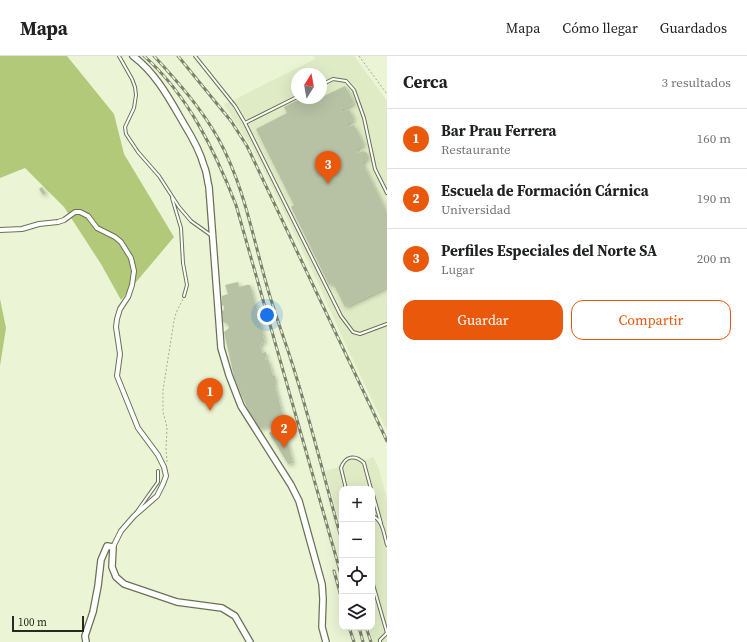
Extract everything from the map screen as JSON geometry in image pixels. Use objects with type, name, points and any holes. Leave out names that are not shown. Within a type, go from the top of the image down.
[{"type":"street","points":[[133,56],[140,61],[169,97],[197,149],[204,166],[209,187],[221,348],[229,375],[241,406],[291,485],[299,501],[322,584],[322,627],[326,642]]},
{"type":"street","points":[[0,230],[22,229],[40,224],[58,222],[64,220],[74,212],[80,212],[88,216],[97,228],[115,237],[121,242],[131,258],[134,271],[132,285],[128,297],[120,309],[117,319],[116,328],[120,354],[117,376],[138,428],[158,455],[166,472],[163,484],[157,496],[136,514],[121,531],[113,547],[112,567],[116,577],[124,584],[177,602],[222,608],[235,616],[250,642]]},
{"type":"street","points":[[86,642],[85,636],[93,612],[101,560],[107,546],[113,547]]},
{"type":"lane","points":[[119,56],[133,83],[136,94],[134,108],[125,127],[126,134],[138,152],[159,176],[186,215],[213,236]]},
{"type":"lane","points":[[195,56],[235,106],[245,123],[341,316],[353,332],[360,334],[387,324]]},
{"type":"lane","points":[[327,82],[333,80],[346,81],[354,90],[364,118],[375,169],[387,193]]},
{"type":"lane","points":[[245,123],[291,100]]},
{"type":"lane","points":[[171,195],[181,228],[183,263],[187,286],[184,296]]},
{"type":"lane","points":[[345,486],[341,468],[350,457],[356,457],[364,463],[371,486]]},
{"type":"lane","points":[[136,514],[137,510],[158,482],[158,470]]},
{"type":"lane","points":[[375,501],[387,545]]},
{"type":"lane","points":[[375,517],[381,524]]},
{"type":"lane","points":[[375,591],[387,633],[380,640],[380,642]]},
{"type":"path","points":[[359,56],[387,94]]},
{"type":"path","points":[[168,468],[166,449],[167,428],[163,412],[163,390],[174,320],[184,296]]},
{"type":"shaded area","points":[[314,56],[354,56],[387,101],[387,431],[254,151],[224,105],[291,71],[291,104],[327,104],[327,68],[297,68],[315,59]]},
{"type":"shaded area","points":[[352,455],[366,460],[373,457],[378,466],[387,499],[387,642],[373,642],[370,630],[375,630],[375,486],[339,486],[339,520],[325,471],[338,467],[343,459]]},
{"type":"green space","points":[[0,56],[67,56],[114,114],[124,154],[174,237],[121,300],[101,264],[64,207],[25,168],[0,178]]},
{"type":"green space","points":[[0,299],[6,328],[0,366]]},
{"type":"building","points":[[345,86],[354,103],[341,110],[342,112],[349,109],[354,120],[347,123],[349,127],[354,125],[364,145],[356,149],[358,153],[363,151],[367,153],[367,159],[362,162],[387,213],[387,287],[345,307],[333,283],[329,285],[291,207],[294,205],[256,129],[287,113],[284,107],[291,104],[327,104],[327,95]]},
{"type":"building","points":[[42,187],[46,193],[43,195],[39,189]]},
{"type":"building","points":[[238,282],[239,287],[250,285],[264,336],[265,342],[260,344],[262,353],[266,352],[267,357],[264,358],[264,360],[268,359],[273,376],[275,375],[275,385],[284,420],[259,429],[251,417],[234,377],[224,332],[229,328],[228,324],[223,322],[222,311],[224,310],[224,306],[222,305],[222,296],[228,294],[225,285]]},
{"type":"building","points":[[283,424],[293,463],[288,464],[269,433],[274,430],[274,428]]},
{"type":"railway","points":[[144,56],[160,71],[174,88],[199,125],[219,164],[236,205],[339,567]]},
{"type":"railway","points":[[154,56],[181,86],[205,117],[219,140],[237,180],[244,200],[275,313],[305,407],[339,530]]},
{"type":"railway","points":[[178,56],[231,121],[247,146],[387,441]]},
{"type":"railway","points":[[334,571],[340,594]]},
{"type":"railway","points":[[350,630],[354,642]]},
{"type":"railway","points":[[360,630],[363,642]]},
{"type":"railway","points":[[367,630],[371,642]]},
{"type":"place","name":"Perfiles Especiales del Norte SA","points":[[328,184]]},
{"type":"place","name":"Bar Prau Ferrera","points":[[210,411]]},
{"type":"place","name":"Escuela de Formación Cárnica","points":[[284,448]]}]
